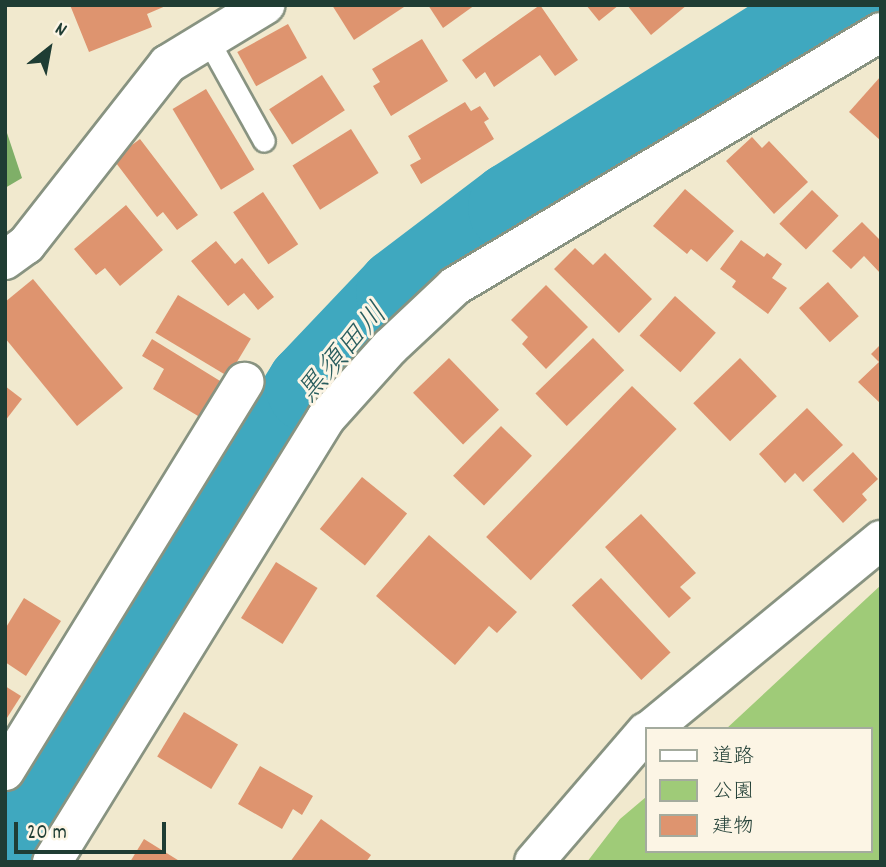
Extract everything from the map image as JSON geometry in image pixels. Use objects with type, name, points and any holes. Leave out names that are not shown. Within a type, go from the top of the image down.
[{"type":"street","points":[[5,260],[26,245],[168,64],[265,5]]},
{"type":"street","points":[[52,862],[326,418],[390,347],[455,286],[881,32]]},
{"type":"street","points":[[5,771],[244,382]]},
{"type":"street","points":[[653,727],[881,540]]},
{"type":"street","points":[[534,862],[644,734]]},
{"type":"lane","points":[[208,40],[264,141]]},
{"type":"green space","points":[[5,127],[22,178],[5,188]]},
{"type":"green space","points":[[881,585],[881,862],[587,862],[620,819],[644,799],[644,853],[872,853],[872,727],[728,727]]},
{"type":"building","points":[[70,5],[168,5],[147,14],[152,27],[89,52]]},
{"type":"building","points":[[332,5],[407,5],[354,40]]},
{"type":"building","points":[[428,5],[475,5],[443,28]]},
{"type":"building","points":[[540,5],[578,60],[555,76],[540,55],[494,87],[485,72],[476,79],[462,60]]},
{"type":"building","points":[[586,5],[619,5],[599,21]]},
{"type":"building","points":[[627,5],[687,5],[651,35]]},
{"type":"building","points":[[288,24],[307,58],[256,86],[237,52]]},
{"type":"building","points":[[422,39],[448,81],[391,116],[373,86],[380,82],[372,69]]},
{"type":"building","points":[[322,75],[345,110],[292,145],[269,109]]},
{"type":"building","points":[[881,76],[881,141],[849,112]]},
{"type":"building","points":[[206,89],[254,170],[221,190],[173,109]]},
{"type":"building","points":[[465,102],[471,111],[480,106],[489,119],[484,122],[494,139],[421,184],[410,165],[421,159],[408,136]]},
{"type":"building","points":[[351,129],[379,173],[320,210],[292,166]]},
{"type":"building","points":[[752,137],[762,148],[769,141],[808,182],[774,214],[726,161]]},
{"type":"building","points":[[140,139],[198,215],[177,230],[163,212],[157,217],[113,159]]},
{"type":"building","points":[[685,189],[734,231],[707,262],[691,249],[687,254],[653,226]]},
{"type":"building","points":[[812,190],[839,216],[806,250],[779,224]]},
{"type":"building","points":[[263,192],[298,244],[268,264],[233,212]]},
{"type":"building","points":[[126,205],[163,250],[120,286],[105,268],[96,275],[74,249]]},
{"type":"building","points":[[862,222],[881,241],[881,274],[864,256],[851,269],[832,251]]},
{"type":"building","points":[[741,240],[764,257],[767,253],[782,264],[772,278],[787,288],[768,314],[732,287],[736,281],[720,269]]},
{"type":"building","points":[[216,241],[235,264],[242,258],[274,297],[258,310],[244,293],[228,306],[191,261]]},
{"type":"building","points":[[575,248],[593,265],[605,253],[652,299],[619,333],[554,269]]},
{"type":"building","points":[[33,279],[123,388],[77,426],[5,338],[5,302]]},
{"type":"building","points":[[828,282],[859,316],[830,342],[799,308]]},
{"type":"building","points":[[546,285],[588,327],[546,369],[522,344],[528,337],[511,320]]},
{"type":"building","points":[[178,295],[251,339],[228,376],[155,333]]},
{"type":"building","points":[[675,296],[716,333],[680,372],[640,335]]},
{"type":"building","points":[[593,338],[624,370],[567,426],[535,394]]},
{"type":"building","points":[[152,339],[225,384],[203,419],[153,389],[164,369],[142,356]]},
{"type":"building","points":[[881,344],[881,404],[858,382],[879,362],[871,354]]},
{"type":"building","points":[[449,358],[499,410],[463,445],[413,393]]},
{"type":"building","points":[[740,358],[777,396],[730,441],[693,403]]},
{"type":"building","points":[[5,386],[22,399],[5,421]]},
{"type":"building","points":[[632,386],[677,429],[531,580],[486,537]]},
{"type":"building","points":[[807,408],[843,445],[803,482],[795,473],[785,483],[759,454]]},
{"type":"building","points":[[501,426],[532,456],[484,506],[453,476]]},
{"type":"building","points":[[853,452],[878,479],[862,494],[867,500],[843,523],[813,490]]},
{"type":"building","points":[[362,477],[407,514],[365,566],[320,529]]},
{"type":"building","points":[[641,514],[696,573],[680,587],[691,598],[669,618],[605,547]]},
{"type":"building","points":[[429,535],[517,612],[497,633],[489,626],[455,665],[376,596]]},
{"type":"building","points":[[276,562],[318,588],[283,644],[241,618]]},
{"type":"building","points":[[601,578],[671,653],[641,680],[572,605]]},
{"type":"building","points":[[24,598],[61,621],[26,676],[5,662],[5,629]]},
{"type":"building","points":[[5,686],[21,696],[5,721]]},
{"type":"building","points":[[184,712],[238,744],[211,789],[157,757]]},
{"type":"building","points":[[260,766],[313,796],[302,815],[293,809],[282,829],[238,804]]},
{"type":"building","points":[[321,819],[371,855],[366,862],[290,862]]},
{"type":"building","points":[[144,839],[181,862],[130,862]]},
{"type":"waterway","name":"黒須田川","points":[[15,862],[311,387],[401,292],[513,207],[835,5]]}]
